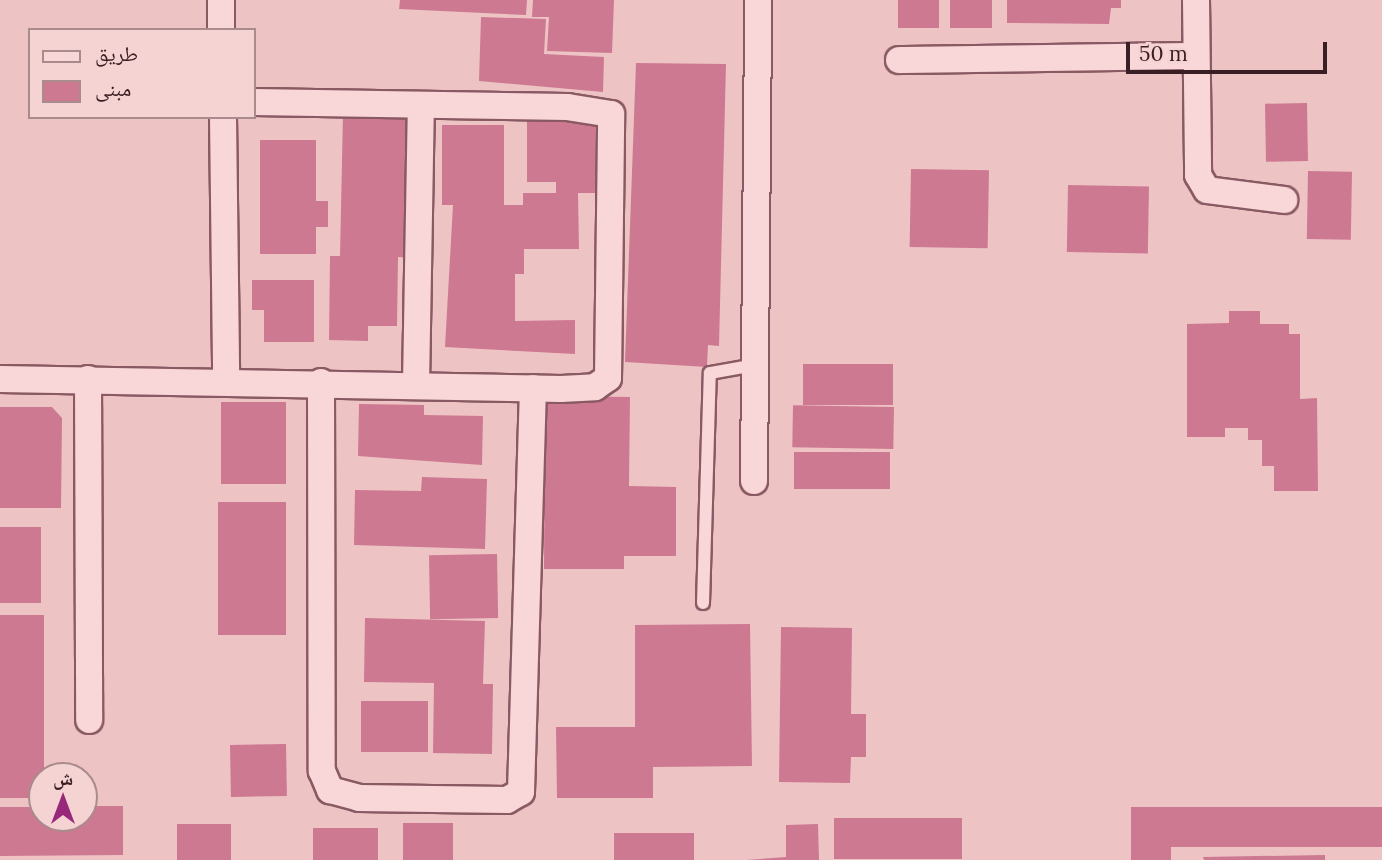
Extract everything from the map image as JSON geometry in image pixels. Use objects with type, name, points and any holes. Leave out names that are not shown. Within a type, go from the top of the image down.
[{"type":"street","points":[[221,0],[221,28]]},
{"type":"street","points":[[754,481],[758,0]]},
{"type":"street","points":[[1196,0],[1194,56],[1198,175],[1207,190],[1284,200]]},
{"type":"street","points":[[899,60],[1194,56]]},
{"type":"street","points":[[0,379],[226,379],[533,388],[595,387],[608,378],[611,114],[421,105],[256,102]]},
{"type":"street","points":[[416,384],[421,105]]},
{"type":"street","points":[[223,119],[226,379]]},
{"type":"street","points":[[88,379],[89,720]]},
{"type":"street","points":[[321,382],[322,771],[330,790],[359,798],[507,800],[521,792],[533,388]]},
{"type":"lane","points":[[704,603],[710,373],[755,365]]},
{"type":"building","points":[[400,0],[527,0],[526,15],[399,9]]},
{"type":"building","points":[[533,0],[614,0],[612,53],[547,51],[549,17],[532,17]]},
{"type":"building","points":[[898,0],[939,0],[939,28],[898,28]]},
{"type":"building","points":[[950,0],[992,0],[992,28],[950,28]]},
{"type":"building","points":[[1007,0],[1121,0],[1121,8],[1111,8],[1109,24],[1007,23]]},
{"type":"building","points":[[481,17],[546,19],[544,54],[604,57],[603,92],[479,81]]},
{"type":"building","points":[[636,63],[726,64],[719,346],[708,345],[707,367],[625,362]]},
{"type":"building","points":[[1307,103],[1308,161],[1266,162],[1265,104]]},
{"type":"building","points":[[343,113],[413,114],[410,258],[398,257],[397,326],[368,326],[368,341],[329,340],[330,256],[340,256]]},
{"type":"building","points":[[527,114],[598,114],[598,193],[578,193],[579,249],[524,249],[524,274],[515,274],[515,321],[575,320],[575,354],[445,347],[453,205],[442,205],[442,125],[504,125],[504,205],[523,205],[523,193],[556,193],[556,182],[527,182]]},
{"type":"building","points":[[260,140],[316,140],[316,201],[328,201],[328,227],[316,227],[316,254],[260,254]]},
{"type":"building","points":[[911,169],[989,170],[988,248],[910,247]]},
{"type":"building","points":[[1308,171],[1352,172],[1351,240],[1307,239]]},
{"type":"building","points":[[1068,185],[1149,186],[1148,253],[1067,252]]},
{"type":"building","points":[[252,280],[314,280],[314,342],[264,342],[264,310],[252,310]]},
{"type":"building","points":[[1229,311],[1260,311],[1260,324],[1289,324],[1289,334],[1300,334],[1300,399],[1317,398],[1318,491],[1274,491],[1274,466],[1262,466],[1262,440],[1248,440],[1248,428],[1225,428],[1225,437],[1187,437],[1187,324],[1229,323]]},
{"type":"building","points":[[803,364],[893,364],[893,405],[803,405]]},
{"type":"building","points":[[545,396],[630,397],[629,486],[676,487],[676,556],[624,556],[624,569],[544,569]]},
{"type":"building","points":[[221,402],[286,402],[286,484],[221,484]]},
{"type":"building","points":[[359,404],[424,405],[424,415],[483,416],[482,465],[358,456]]},
{"type":"building","points":[[793,405],[894,407],[893,449],[792,447]]},
{"type":"building","points":[[0,407],[52,407],[62,418],[61,508],[0,508]]},
{"type":"building","points":[[794,452],[890,452],[890,489],[794,489]]},
{"type":"building","points":[[422,477],[487,479],[485,549],[354,545],[355,490],[421,491]]},
{"type":"building","points":[[218,502],[286,502],[286,635],[218,635]]},
{"type":"building","points":[[0,527],[41,527],[41,603],[0,603]]},
{"type":"building","points":[[497,554],[498,618],[430,619],[429,555]]},
{"type":"building","points":[[0,615],[44,615],[44,762],[28,762],[28,798],[0,798]]},
{"type":"building","points":[[365,618],[485,621],[483,684],[493,684],[492,754],[433,753],[434,683],[364,682]]},
{"type":"building","points":[[750,624],[752,766],[653,767],[653,798],[557,798],[556,727],[635,727],[635,625]]},
{"type":"building","points":[[781,627],[852,628],[851,714],[866,714],[866,757],[851,757],[850,783],[779,782]]},
{"type":"building","points":[[361,701],[428,701],[428,752],[361,752]]},
{"type":"building","points":[[286,744],[287,796],[231,797],[230,745]]},
{"type":"building","points":[[98,806],[123,806],[123,855],[0,856],[0,807],[28,807],[28,832],[98,832]]},
{"type":"building","points":[[1131,807],[1382,807],[1382,847],[1171,847],[1171,860],[1131,860]]},
{"type":"building","points":[[834,818],[962,818],[962,859],[834,859]]},
{"type":"building","points":[[403,823],[453,823],[453,860],[403,860]]},
{"type":"building","points":[[177,824],[231,824],[231,860],[177,860]]},
{"type":"building","points":[[818,824],[819,860],[746,860],[786,857],[786,825]]},
{"type":"building","points":[[313,828],[378,828],[378,860],[313,860]]},
{"type":"building","points":[[614,833],[694,833],[694,860],[614,860]]},
{"type":"building","points":[[1325,855],[1325,860],[1204,860],[1203,857]]}]
